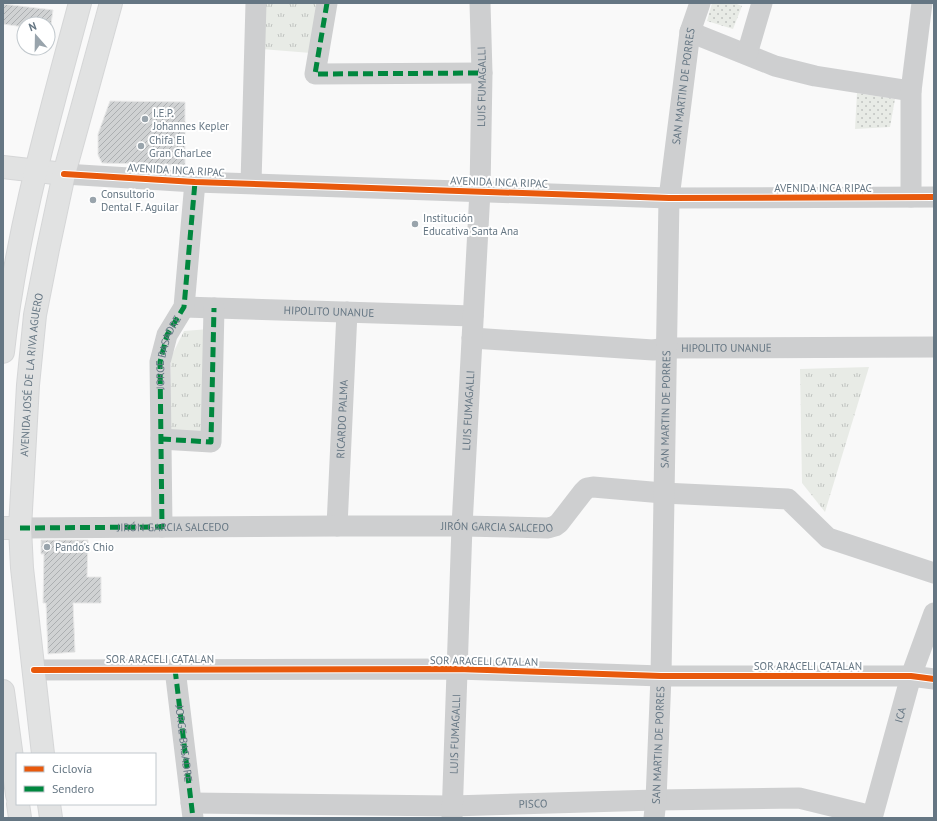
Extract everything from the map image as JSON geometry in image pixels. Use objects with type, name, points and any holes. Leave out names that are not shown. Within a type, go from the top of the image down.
[{"type":"main road","points":[[3,352],[7,314],[19,245],[35,171],[80,3]]},
{"type":"main road","name":"AVENIDA JOSÉ DE LA RIVA AGUERO","points":[[43,753],[22,568],[12,528],[35,314],[64,174],[112,3]]},
{"type":"main road","name":"AVENIDA INCA RIPAC","points":[[3,167],[64,174]]},
{"type":"main road","points":[[3,691],[16,788]]},
{"type":"main road","points":[[18,805],[20,818]]},
{"type":"main road","points":[[49,805],[51,818]]},
{"type":"street","points":[[251,183],[256,3]]},
{"type":"street","points":[[327,3],[315,74],[482,73]]},
{"type":"street","name":"LUIS FUMAGALLI","points":[[452,812],[462,526],[480,191],[482,73],[480,3]]},
{"type":"street","name":"SAN MARTIN DE PORRES","points":[[655,809],[661,676],[669,198],[690,32],[700,3]]},
{"type":"street","points":[[747,54],[762,3]]},
{"type":"street","points":[[911,197],[911,91],[922,3]]},
{"type":"street","points":[[690,32],[775,66],[815,76],[911,91]]},
{"type":"street","name":"AVENIDA INCA RIPAC","points":[[64,174],[195,182],[669,198],[934,197]]},
{"type":"street","name":"JORGE BASADRE","points":[[162,527],[160,362],[167,335],[184,307],[195,182]]},
{"type":"street","name":"HIPOLITO UNANUE","points":[[184,307],[473,316]]},
{"type":"street","points":[[161,439],[211,442],[214,308]]},
{"type":"street","name":"RICARDO PALMA","points":[[337,526],[347,312]]},
{"type":"street","name":"HIPOLITO UNANUE","points":[[472,338],[653,350],[667,348],[934,347]]},
{"type":"street","name":"JIRÓN GARCIA SALCEDO","points":[[12,528],[337,526],[548,528],[555,526],[587,488],[593,487],[663,493],[788,499],[828,538],[934,573]]},
{"type":"street","name":"ICA","points":[[872,817],[911,676],[934,613]]},
{"type":"street","name":"JORGE BASADRE","points":[[175,669],[192,811]]},
{"type":"street","name":"SOR ARACELI CATALAN","points":[[34,670],[458,670],[661,676],[911,676],[934,679]]},
{"type":"street","name":"PISCO","points":[[192,811],[452,812],[655,809],[799,798],[872,817]]},
{"type":"green space","points":[[263,3],[317,3],[311,53],[261,49]]},
{"type":"green space","points":[[712,3],[734,3],[742,6],[733,29],[707,21]]},
{"type":"green space","points":[[857,93],[895,99],[890,127],[855,129]]},
{"type":"green space","points":[[209,329],[206,438],[170,434],[171,357],[184,331]]},
{"type":"green space","points":[[869,367],[825,512],[802,483],[800,369]]},
{"type":"building","points":[[3,4],[53,10],[52,16],[16,16],[16,26],[3,24]]},
{"type":"building","points":[[110,101],[185,102],[185,165],[102,163],[98,155],[98,134]]},
{"type":"building","points":[[41,540],[88,540],[87,577],[101,577],[101,603],[73,603],[75,652],[48,654],[46,603],[43,603],[44,554],[41,554]]},
{"type":"marked path","points":[[327,3],[315,74],[482,73]]},
{"type":"marked path","points":[[20,528],[162,527],[160,362],[167,335],[184,307],[195,182]]},
{"type":"marked path","points":[[161,439],[211,442],[214,308]]},
{"type":"marked path","points":[[175,669],[193,818]]},
{"type":"cycle path","points":[[64,174],[195,182],[669,198],[934,197]]},
{"type":"cycle path","points":[[34,670],[457,669],[661,676],[911,676],[934,679]]},
{"type":"place","name":"I.E.P. Johannes Kepler","points":[[145,119]]},
{"type":"place","name":"Chifa El Gran CharLee","points":[[141,146]]},
{"type":"place","name":"Consultorio Dental F. Aguilar","points":[[93,200]]},
{"type":"place","name":"Institución Educativa Santa Ana","points":[[415,224]]},
{"type":"place","name":"Pando's Chio","points":[[47,547]]}]
